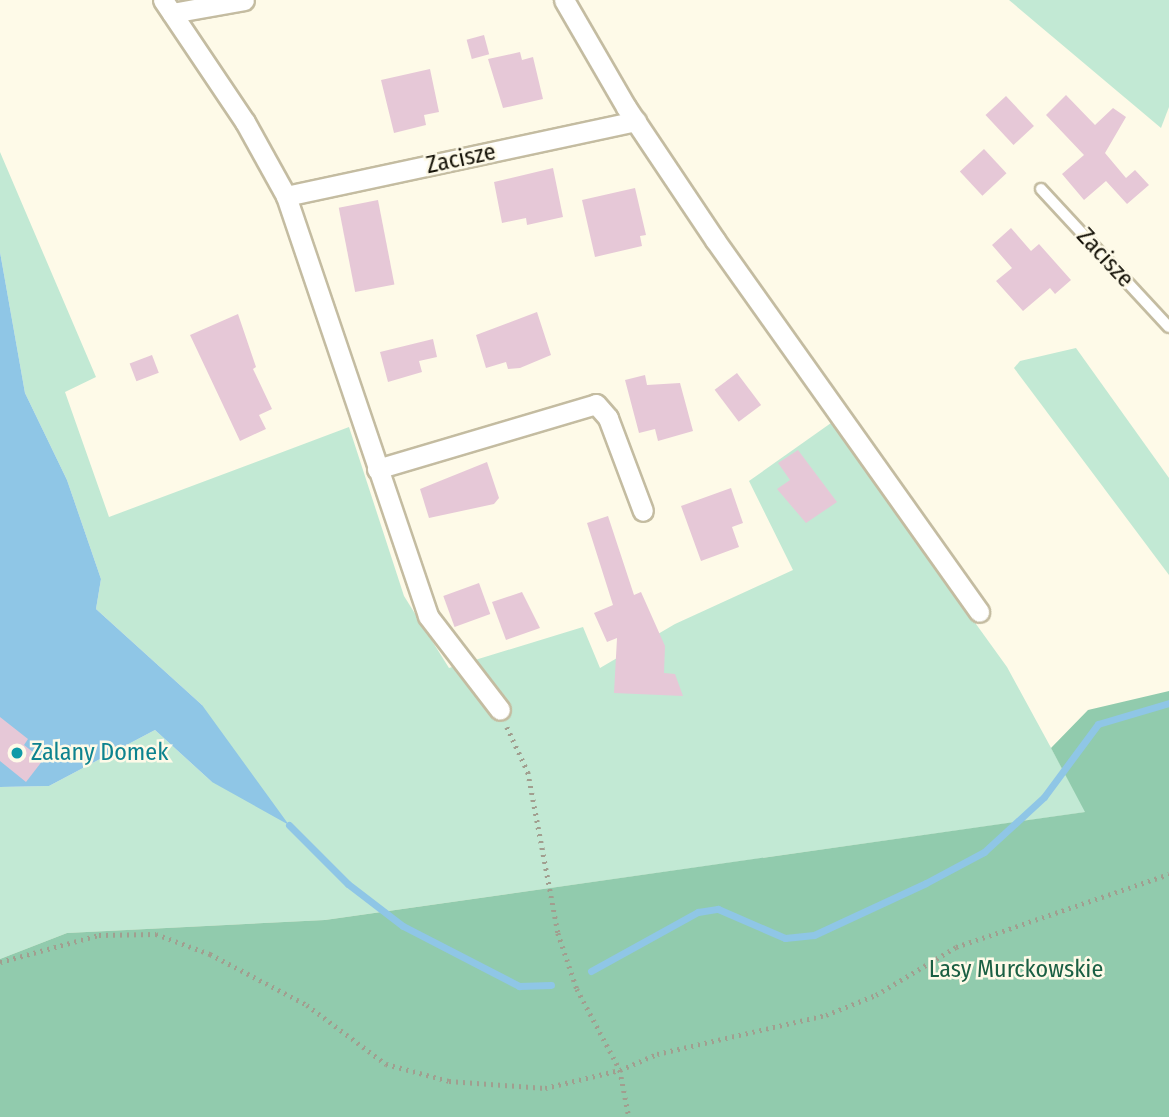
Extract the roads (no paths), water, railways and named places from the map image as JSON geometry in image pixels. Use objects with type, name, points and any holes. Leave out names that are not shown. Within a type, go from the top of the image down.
[{"type":"street","points":[[244,0],[168,6],[245,122],[286,196],[429,616],[500,710]]},
{"type":"street","points":[[564,0],[636,121],[979,612]]},
{"type":"street","name":"Zacisze","points":[[286,196],[636,121]]},
{"type":"street","points":[[377,469],[575,407],[596,404],[608,418],[643,510]]},
{"type":"lane","name":"Zacisze","points":[[1041,189],[1169,327]]},
{"type":"water","points":[[0,252],[25,393],[67,480],[101,579],[96,609],[202,705],[289,825],[212,782],[155,730],[49,786],[0,787]]},
{"type":"waterway","points":[[591,971],[698,912],[718,909],[785,938],[814,935],[926,883],[984,852],[1044,797],[1098,724],[1169,703]]},
{"type":"waterway","points":[[289,825],[348,884],[403,926],[519,986],[551,985]]},
{"type":"place","name":"Zalany Domek","points":[[17,753]]},
{"type":"park label","name":"Lasy Murckowskie","points":[[1016,970]]}]
